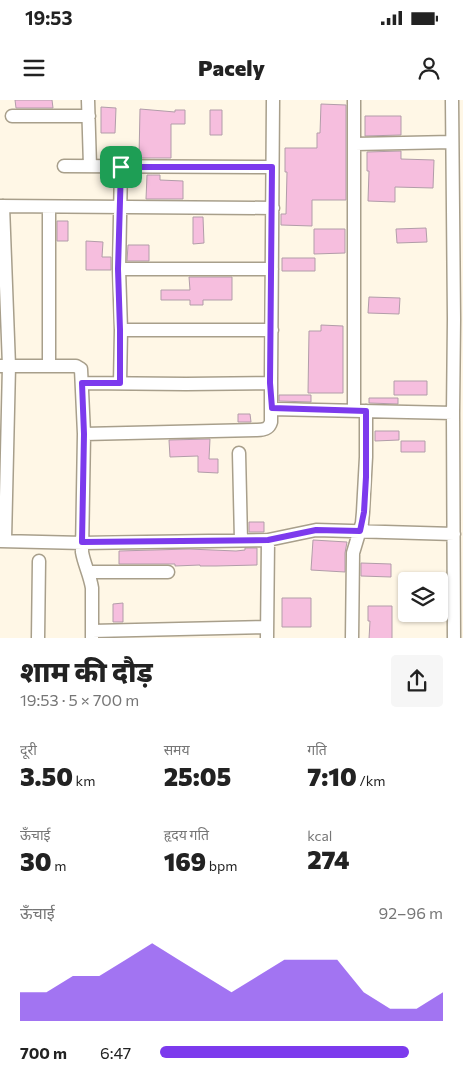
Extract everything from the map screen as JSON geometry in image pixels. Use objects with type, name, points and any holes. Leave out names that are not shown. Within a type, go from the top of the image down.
[{"type":"street","points":[[88,100],[90,166]]},
{"type":"street","points":[[84,434],[263,430],[268,428],[272,422],[270,383],[274,100]]},
{"type":"street","points":[[352,638],[353,553],[364,512],[366,477],[360,411],[354,100]]},
{"type":"street","points":[[452,100],[452,142],[458,220],[458,318],[453,413],[454,638]]},
{"type":"street","points":[[12,116],[89,116]]},
{"type":"street","points":[[354,144],[452,142]]},
{"type":"street","points":[[64,166],[272,167]]},
{"type":"street","points":[[120,383],[118,269],[121,167]]},
{"type":"street","points":[[272,208],[2,206],[5,366],[2,541],[268,540],[316,530],[454,534]]},
{"type":"street","points":[[49,206],[49,366]]},
{"type":"street","points":[[118,269],[272,269]]},
{"type":"street","points":[[120,330],[272,330]]},
{"type":"street","points":[[5,366],[78,366],[81,369],[84,434],[82,542],[83,557],[92,588],[92,634],[267,633],[268,540]]},
{"type":"street","points":[[82,383],[270,383]]},
{"type":"street","points":[[272,408],[453,413]]},
{"type":"street","points":[[239,452],[240,540]]},
{"type":"street","points":[[38,638],[39,561]]},
{"type":"street","points":[[88,572],[168,572]]},
{"type":"building","points":[[15,100],[52,100],[53,108],[16,108]]},
{"type":"building","points":[[321,104],[346,105],[346,200],[312,200],[312,226],[281,225],[281,214],[286,214],[287,172],[285,172],[285,148],[317,148],[317,133],[320,133]]},
{"type":"building","points":[[101,107],[116,108],[115,133],[101,133]]},
{"type":"building","points":[[140,109],[175,112],[175,110],[185,110],[185,124],[171,124],[171,158],[139,158]]},
{"type":"building","points":[[210,110],[222,110],[222,135],[210,135]]},
{"type":"building","points":[[365,116],[401,116],[401,135],[365,136]]},
{"type":"building","points":[[401,151],[401,159],[434,160],[433,188],[395,187],[395,202],[368,201],[369,171],[367,171],[367,152]]},
{"type":"building","points":[[147,175],[160,175],[160,180],[183,181],[183,199],[146,199]]},
{"type":"building","points":[[193,217],[203,217],[204,243],[193,244]]},
{"type":"building","points":[[57,221],[68,221],[68,241],[57,241]]},
{"type":"building","points":[[426,228],[427,242],[397,243],[396,229]]},
{"type":"building","points":[[314,229],[345,229],[345,253],[314,254]]},
{"type":"building","points":[[86,241],[103,242],[102,257],[111,257],[111,270],[86,270]]},
{"type":"building","points":[[128,245],[149,245],[149,261],[127,261]]},
{"type":"building","points":[[282,258],[315,258],[315,271],[282,271]]},
{"type":"building","points":[[189,277],[232,277],[232,300],[203,300],[203,305],[190,305],[190,300],[161,300],[161,290],[190,290]]},
{"type":"building","points":[[369,297],[400,298],[399,314],[368,313]]},
{"type":"building","points":[[321,325],[343,326],[343,393],[308,393],[309,331],[321,331]]},
{"type":"building","points":[[394,381],[427,381],[427,395],[394,395]]},
{"type":"building","points":[[279,395],[311,395],[311,402],[279,401]]},
{"type":"building","points":[[369,398],[398,398],[398,404],[369,403]]},
{"type":"building","points":[[238,414],[250,414],[251,422],[238,422]]},
{"type":"building","points":[[375,431],[399,431],[399,440],[375,441]]},
{"type":"building","points":[[210,439],[209,459],[218,459],[218,473],[198,472],[198,456],[170,457],[169,440]]},
{"type":"building","points":[[401,441],[425,441],[425,452],[401,452]]},
{"type":"building","points":[[249,522],[264,522],[264,532],[249,532]]},
{"type":"building","points":[[313,540],[347,542],[345,572],[311,570]]},
{"type":"building","points":[[245,548],[257,548],[257,565],[175,566],[175,564],[119,564],[119,551],[189,549],[236,551],[245,550]]},
{"type":"building","points":[[361,563],[391,564],[391,577],[361,576]]},
{"type":"building","points":[[282,598],[311,598],[311,627],[282,627]]},
{"type":"building","points":[[123,603],[123,622],[113,622],[113,604]]},
{"type":"building","points":[[368,606],[392,606],[392,638],[369,638],[370,621],[368,621]]},
{"type":"route","points":[[121,167],[272,167],[270,383],[272,408],[366,411],[366,477],[364,512],[360,531],[316,530],[274,540],[82,542],[84,434],[82,383],[120,383],[118,269],[121,167]]}]
